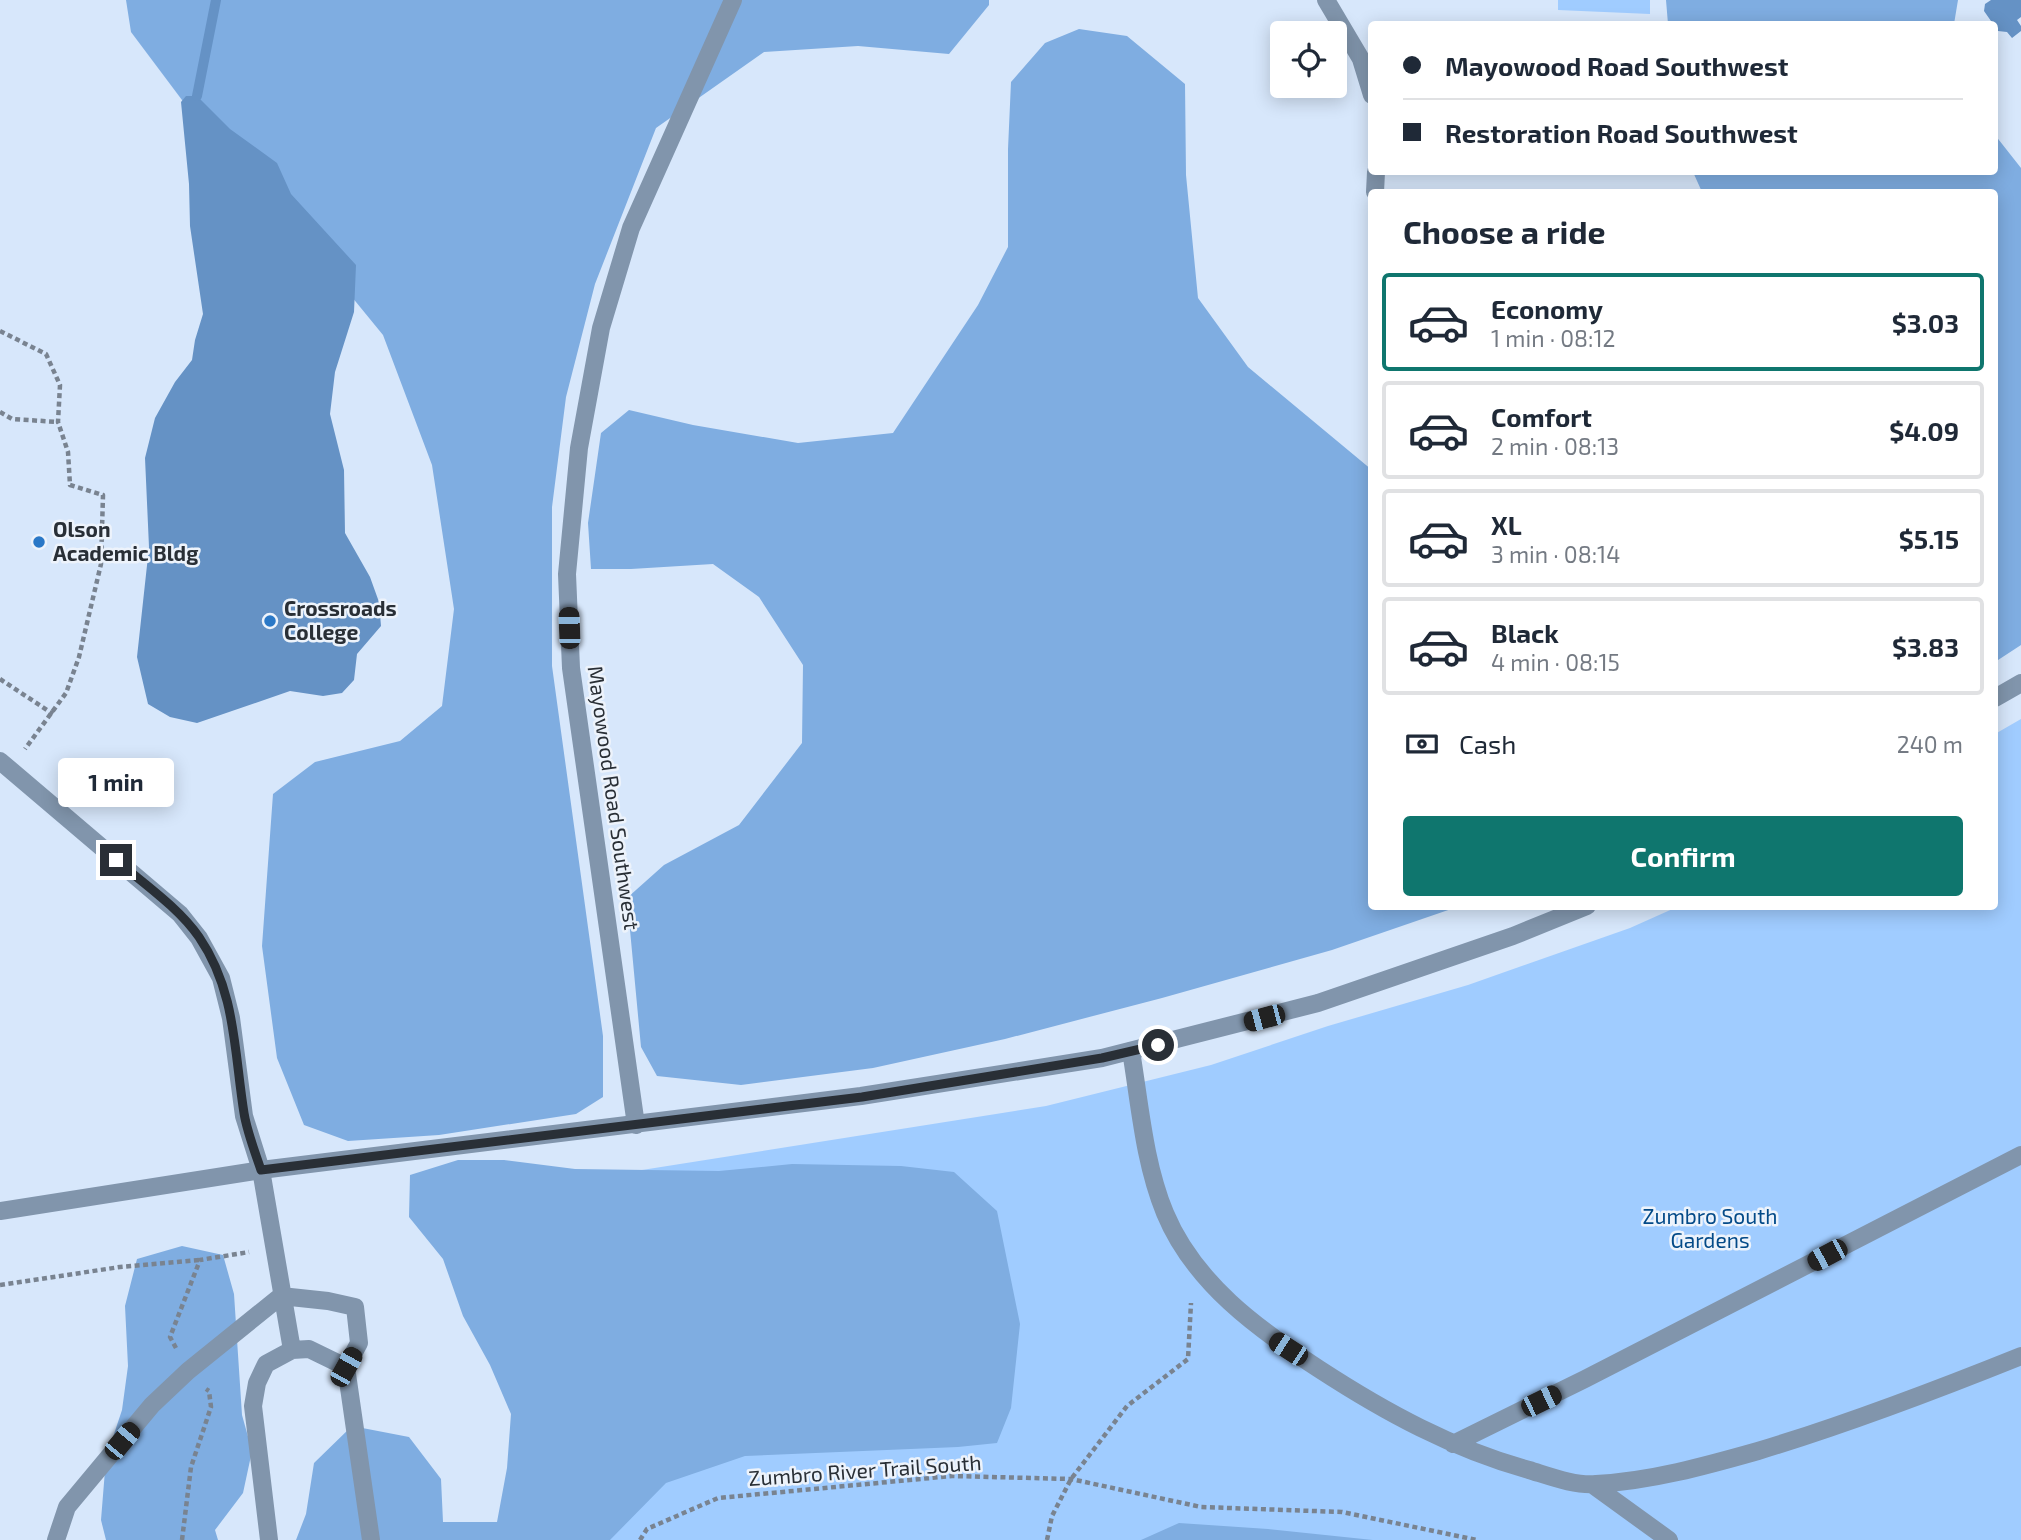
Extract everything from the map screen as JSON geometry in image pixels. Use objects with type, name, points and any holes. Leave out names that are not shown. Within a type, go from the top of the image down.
[{"type":"street","name":"Mayowood Road Southwest","points":[[636,1125],[571,668],[568,561],[579,448],[605,316],[631,228],[733,0]]},
{"type":"street","points":[[1326,0],[1362,59],[1368,81]]},
{"type":"street","points":[[1998,696],[2021,683]]},
{"type":"street","points":[[5,765],[180,914],[199,938],[222,978],[231,1018],[244,1116],[261,1170],[292,1350]]},
{"type":"street","points":[[0,1211],[261,1170],[862,1097],[1131,1051],[1318,1003],[1513,936],[1577,910]]},
{"type":"street","points":[[1131,1051],[1147,1154],[1165,1214],[1191,1259],[1225,1299],[1268,1336],[1371,1404],[1416,1428],[1508,1465],[1593,1485],[1690,1471],[1902,1404],[2021,1356]]},
{"type":"street","points":[[1453,1444],[1585,1380],[2021,1155]]},
{"type":"street","points":[[56,1540],[67,1507],[152,1405],[188,1371],[281,1296],[355,1307],[359,1343],[346,1367],[371,1540]]},
{"type":"street","points":[[270,1540],[253,1406],[257,1383],[266,1364],[292,1350],[309,1349],[346,1367]]},
{"type":"street","points":[[1593,1485],[1669,1540]]},
{"type":"path","points":[[0,331],[46,354],[60,385],[58,422],[68,452],[70,485],[103,495],[101,564],[79,656],[66,693],[53,714],[5,765]]},
{"type":"path","points":[[0,412],[12,419],[58,422]]},
{"type":"path","points":[[0,679],[53,714]]},
{"type":"path","points":[[0,1285],[120,1267],[200,1260]]},
{"type":"path","points":[[1047,1540],[1052,1516],[1071,1479],[1126,1406],[1188,1359],[1191,1300]]},
{"type":"path","name":"Zumbro River Trail South","points":[[640,1540],[647,1529],[718,1498],[953,1476],[1071,1479],[1201,1507],[1342,1512],[1477,1540]]},
{"type":"green space","points":[[1558,0],[1650,0],[1650,14],[1558,10]]},
{"type":"green space","name":"Zumbro South Gardens","points":[[2021,719],[2021,1540],[576,1540],[642,1170],[1046,1106],[1211,1065],[1328,1026],[1468,985],[1630,928],[1670,910],[1998,910],[1998,732]]},
{"type":"shaded area","points":[[126,0],[989,0],[989,5],[949,54],[858,46],[764,52],[656,128],[595,284],[566,397],[552,507],[552,666],[603,1036],[603,1097],[576,1114],[439,1135],[348,1141],[304,1125],[277,1058],[262,946],[273,794],[315,762],[400,741],[442,706],[454,609],[432,465],[383,335],[293,225],[212,140],[131,32]]},
{"type":"shaded area","points":[[1666,0],[1958,0],[1954,21],[1668,21]]},
{"type":"shaded area","points":[[1991,0],[2021,0],[2021,17],[2017,20],[2021,31],[2012,38],[2007,32],[1998,31],[1998,21],[1991,21],[1984,11],[1985,4]]},
{"type":"shaded area","points":[[1079,29],[1127,36],[1185,84],[1186,175],[1198,298],[1248,367],[1368,467],[1368,910],[1448,910],[1332,950],[1162,998],[1005,1039],[873,1068],[741,1085],[657,1076],[641,1047],[627,898],[664,865],[739,825],[802,743],[803,665],[759,597],[713,564],[591,569],[588,523],[601,433],[629,410],[693,425],[798,443],[893,433],[978,305],[1008,247],[1011,82],[1045,43]]},
{"type":"shaded area","points":[[186,96],[197,96],[230,129],[277,163],[291,194],[356,265],[354,312],[335,372],[330,414],[344,470],[345,533],[370,577],[379,602],[381,626],[357,654],[354,680],[342,693],[323,696],[290,691],[197,723],[170,717],[148,704],[137,657],[149,547],[145,458],[155,418],[175,382],[192,360],[203,314],[190,226],[181,102]]},
{"type":"shaded area","points":[[1998,139],[2021,168],[2021,645],[1998,660],[1998,189],[1701,189],[1694,175],[1998,175]]},
{"type":"shaded area","points":[[458,1160],[504,1160],[575,1169],[719,1171],[792,1164],[901,1166],[954,1172],[997,1211],[1020,1324],[1011,1408],[997,1443],[745,1456],[666,1483],[610,1540],[296,1540],[306,1514],[314,1463],[352,1426],[409,1437],[441,1479],[443,1522],[497,1522],[507,1468],[511,1414],[490,1365],[463,1316],[443,1259],[409,1217],[410,1175]]},
{"type":"shaded area","points":[[182,1246],[223,1255],[234,1294],[242,1415],[252,1451],[243,1493],[215,1530],[218,1540],[106,1540],[101,1520],[106,1458],[122,1410],[128,1366],[125,1306],[137,1259]]},
{"type":"shaded area","points":[[1179,1523],[1268,1529],[1373,1540],[1141,1540]]},
{"type":"waterway","points":[[197,96],[216,0]]},
{"type":"place","name":"Olson Academic Bldg","points":[[39,542]]},
{"type":"place","name":"Crossroads College","points":[[270,621]]},
{"type":"route","points":[[116,860],[180,914],[199,938],[222,978],[231,1018],[244,1116],[261,1170],[862,1097],[1102,1058],[1158,1045]]}]
